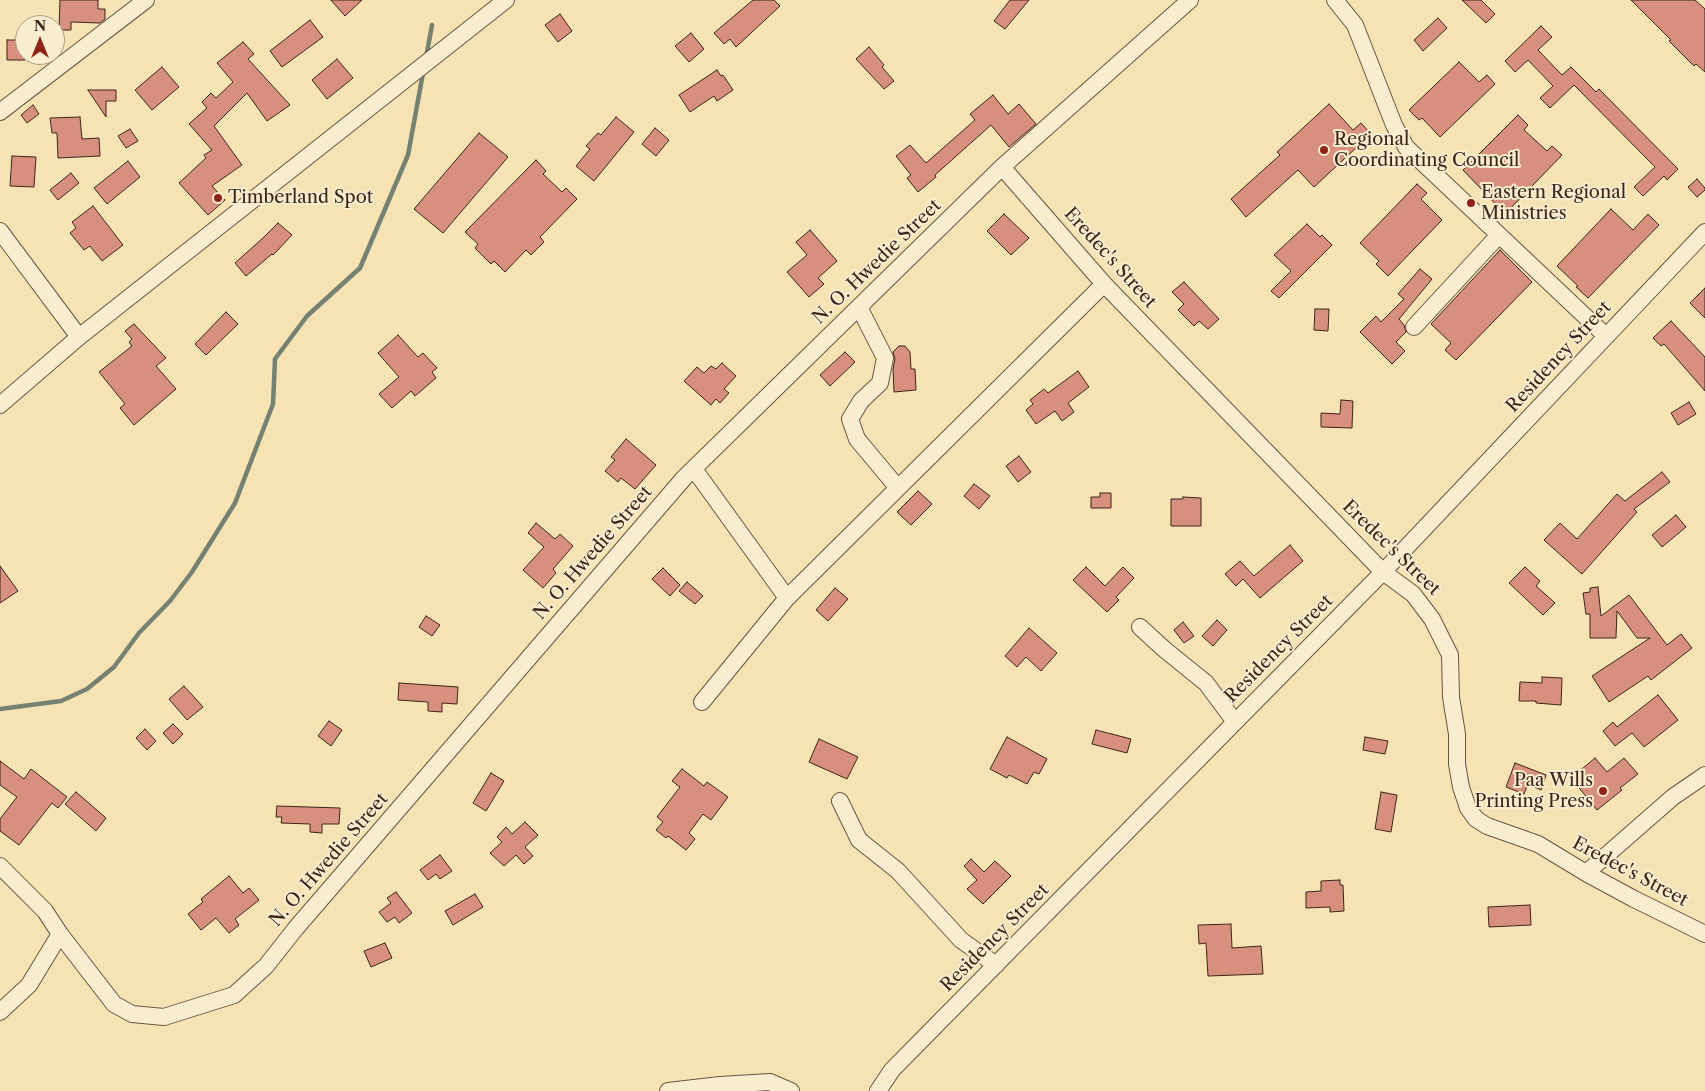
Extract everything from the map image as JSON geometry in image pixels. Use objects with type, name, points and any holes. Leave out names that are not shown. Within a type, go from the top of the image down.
[{"type":"street","points":[[0,112],[146,0]]},
{"type":"street","points":[[0,405],[79,337],[506,0]]},
{"type":"street","name":"N. O. Hwedie Street","points":[[0,866],[44,911],[114,1004],[132,1014],[164,1017],[234,995],[266,966],[302,920],[694,469],[1002,167],[1190,0]]},
{"type":"street","points":[[1335,0],[1355,25],[1394,126],[1406,147],[1606,336]]},
{"type":"street","name":"Eredec's Street","points":[[1002,167],[1104,284],[1383,572],[1413,594],[1432,619],[1450,655],[1451,697],[1457,734],[1457,764],[1461,788],[1468,808],[1476,819],[1487,826],[1538,844],[1586,873],[1705,934]]},
{"type":"street","points":[[0,231],[79,337]]},
{"type":"street","name":"Residency Street","points":[[878,1091],[892,1070],[1383,572],[1705,232]]},
{"type":"street","points":[[1414,327],[1499,235]]},
{"type":"street","points":[[702,702],[787,598],[1104,284]]},
{"type":"street","points":[[859,307],[884,358],[880,383],[861,400],[850,420],[857,439],[898,488]]},
{"type":"street","points":[[694,469],[787,598]]},
{"type":"street","points":[[1140,627],[1206,683],[1235,722]]},
{"type":"street","points":[[1586,873],[1673,797],[1705,775]]},
{"type":"street","points":[[840,801],[859,840],[898,872],[961,940],[996,965]]},
{"type":"street","points":[[0,1012],[29,985],[60,934]]},
{"type":"street","points":[[668,1091],[770,1082],[791,1091]]},
{"type":"building","points":[[60,0],[98,0],[98,9],[105,9],[105,19],[100,23],[71,22],[71,30],[65,30],[65,15],[60,15]]},
{"type":"building","points":[[331,0],[362,0],[345,16]]},
{"type":"building","points":[[753,0],[774,0],[780,6],[736,47],[730,39],[724,44],[714,33]]},
{"type":"building","points":[[1010,0],[1029,0],[1005,29],[994,21]]},
{"type":"building","points":[[1462,0],[1481,0],[1495,14],[1486,23]]},
{"type":"building","points":[[1631,0],[1695,0],[1705,9],[1705,72],[1696,64],[1694,66]]},
{"type":"building","points":[[560,14],[572,31],[558,42],[545,25]]},
{"type":"building","points":[[1438,18],[1447,28],[1423,51],[1414,40]]},
{"type":"building","points":[[310,20],[323,37],[282,67],[270,51]]},
{"type":"building","points":[[1541,26],[1552,37],[1538,50],[1562,75],[1571,67],[1596,92],[1599,89],[1678,169],[1667,180],[1664,176],[1643,196],[1634,187],[1655,167],[1574,85],[1550,108],[1540,98],[1553,86],[1528,60],[1515,72],[1505,61]]},
{"type":"building","points":[[691,33],[704,49],[689,62],[675,46]]},
{"type":"building","points":[[7,40],[15,40],[15,60],[7,60]]},
{"type":"building","points":[[243,42],[254,54],[248,59],[290,105],[267,121],[247,93],[214,126],[242,165],[212,186],[225,200],[208,215],[179,183],[206,158],[204,155],[212,150],[189,124],[207,108],[202,102],[211,93],[216,98],[233,82],[217,63]]},
{"type":"building","points":[[869,47],[894,81],[884,89],[856,59]]},
{"type":"building","points":[[337,59],[353,78],[327,99],[312,80]]},
{"type":"building","points":[[1459,62],[1479,82],[1487,75],[1495,84],[1440,137],[1422,118],[1419,120],[1409,110]]},
{"type":"building","points":[[162,67],[179,87],[152,110],[135,90]]},
{"type":"building","points":[[717,70],[721,76],[723,75],[733,90],[717,101],[714,96],[690,112],[679,95]]},
{"type":"building","points":[[88,90],[116,90],[116,101],[106,101],[106,117]]},
{"type":"building","points":[[993,95],[1008,114],[1019,104],[1036,124],[1009,147],[991,125],[918,192],[907,178],[911,175],[896,156],[910,145],[926,163],[975,120],[970,114]]},
{"type":"building","points":[[1329,104],[1353,130],[1361,123],[1371,134],[1314,187],[1298,170],[1246,217],[1231,199],[1280,155],[1277,152]]},
{"type":"building","points":[[33,105],[39,114],[27,123],[21,115]]},
{"type":"building","points":[[1518,115],[1528,125],[1524,130],[1547,151],[1552,146],[1562,155],[1505,214],[1463,170]]},
{"type":"building","points":[[80,117],[82,139],[99,138],[100,156],[58,158],[57,133],[52,133],[50,118]]},
{"type":"building","points":[[616,117],[634,132],[594,181],[576,166],[590,149],[586,146],[598,133],[601,135]]},
{"type":"building","points":[[655,128],[669,140],[656,156],[642,144]]},
{"type":"building","points":[[130,129],[138,141],[126,148],[118,136]]},
{"type":"building","points":[[479,133],[508,157],[443,233],[414,209]]},
{"type":"building","points":[[12,156],[36,157],[34,187],[10,186]]},
{"type":"building","points":[[536,160],[546,171],[543,174],[562,192],[566,188],[577,199],[540,237],[544,242],[531,255],[526,250],[505,272],[494,261],[491,264],[475,248],[478,244],[465,232]]},
{"type":"building","points":[[128,161],[140,177],[107,204],[94,188]]},
{"type":"building","points":[[71,173],[79,183],[58,200],[50,190]]},
{"type":"building","points":[[1697,179],[1705,190],[1697,197],[1688,187]]},
{"type":"building","points":[[1417,184],[1427,193],[1421,199],[1442,220],[1388,276],[1376,264],[1379,261],[1360,243]]},
{"type":"building","points":[[93,206],[123,245],[102,261],[90,246],[84,250],[70,233],[76,228],[72,222]]},
{"type":"building","points":[[1611,209],[1633,230],[1648,214],[1659,225],[1588,298],[1557,266]]},
{"type":"building","points":[[1004,214],[1029,238],[1011,255],[987,231]]},
{"type":"building","points":[[278,223],[292,235],[273,255],[246,276],[235,263]]},
{"type":"building","points":[[1307,224],[1320,237],[1322,235],[1332,245],[1279,298],[1271,291],[1291,271],[1274,255]]},
{"type":"building","points":[[810,230],[837,261],[818,278],[824,284],[809,297],[787,272],[807,255],[796,242]]},
{"type":"building","points":[[1500,250],[1532,282],[1456,360],[1445,350],[1451,343],[1431,324]]},
{"type":"building","points":[[1420,269],[1432,279],[1399,319],[1404,325],[1406,332],[1396,342],[1405,351],[1392,364],[1360,332],[1376,316],[1381,322],[1404,299],[1398,294]]},
{"type":"building","points":[[1184,282],[1219,319],[1208,329],[1199,321],[1194,326],[1178,310],[1184,304],[1172,292]]},
{"type":"building","points":[[1705,288],[1705,318],[1690,303]]},
{"type":"building","points":[[1315,309],[1329,309],[1328,331],[1314,330]]},
{"type":"building","points":[[226,312],[238,324],[206,355],[195,344]]},
{"type":"building","points":[[1671,321],[1705,357],[1705,391],[1664,344],[1661,346],[1653,338]]},
{"type":"building","points":[[134,324],[166,358],[156,366],[176,389],[134,425],[120,408],[125,404],[99,372],[132,346],[129,342],[132,339],[125,331]]},
{"type":"building","points":[[398,335],[418,357],[423,353],[437,368],[432,372],[436,378],[415,396],[411,391],[392,408],[379,394],[399,377],[378,353]]},
{"type":"building","points":[[899,346],[905,346],[910,352],[911,369],[915,369],[916,390],[894,392],[893,369],[895,359],[893,352]]},
{"type":"building","points":[[845,352],[855,362],[830,386],[820,375]]},
{"type":"building","points":[[722,363],[736,376],[724,389],[729,393],[720,403],[716,399],[711,405],[684,381],[697,367],[704,373],[711,366],[716,369]]},
{"type":"building","points":[[1078,371],[1089,387],[1068,403],[1074,412],[1062,421],[1055,411],[1036,424],[1026,410],[1033,404],[1030,400],[1044,389],[1048,393]]},
{"type":"building","points":[[1341,400],[1353,401],[1352,428],[1321,427],[1321,413],[1340,414]]},
{"type":"building","points":[[1689,402],[1696,414],[1678,425],[1671,413]]},
{"type":"building","points":[[626,439],[656,465],[635,489],[621,478],[618,482],[605,471],[615,460],[611,457]]},
{"type":"building","points":[[1019,456],[1031,472],[1018,482],[1006,466]]},
{"type":"building","points":[[1662,472],[1670,482],[1634,509],[1637,512],[1582,574],[1544,540],[1560,523],[1577,539],[1617,494],[1625,501]]},
{"type":"building","points":[[974,484],[990,496],[979,509],[964,496]]},
{"type":"building","points":[[918,491],[932,504],[911,525],[897,512]]},
{"type":"building","points":[[1100,493],[1111,493],[1111,508],[1091,508],[1091,497],[1100,497]]},
{"type":"building","points":[[1183,497],[1201,498],[1201,526],[1171,526],[1171,499],[1183,499]]},
{"type":"building","points":[[1676,515],[1686,527],[1662,547],[1652,535]]},
{"type":"building","points":[[536,523],[555,539],[560,534],[573,546],[553,569],[556,573],[543,588],[523,570],[544,547],[528,533]]},
{"type":"building","points":[[1290,545],[1303,561],[1260,598],[1243,579],[1236,586],[1225,574],[1240,561],[1254,576]]},
{"type":"building","points":[[0,566],[18,591],[0,603]]},
{"type":"building","points":[[1086,567],[1105,586],[1123,567],[1134,578],[1116,597],[1119,600],[1107,612],[1073,580]]},
{"type":"building","points":[[1525,567],[1540,581],[1536,586],[1555,603],[1543,615],[1509,583]]},
{"type":"building","points":[[663,568],[680,585],[670,596],[652,579]]},
{"type":"building","points":[[687,582],[703,596],[695,604],[679,591]]},
{"type":"building","points":[[1598,587],[1601,616],[1629,595],[1667,645],[1681,634],[1692,648],[1651,680],[1648,676],[1609,702],[1592,676],[1650,638],[1637,638],[1617,611],[1616,638],[1590,638],[1590,614],[1586,614],[1583,593],[1590,592],[1590,588]]},
{"type":"building","points":[[835,588],[848,599],[828,621],[816,610]]},
{"type":"building","points":[[426,616],[440,625],[432,636],[419,627]]},
{"type":"building","points":[[1217,620],[1227,630],[1213,646],[1202,636]]},
{"type":"building","points":[[1183,622],[1194,636],[1184,643],[1174,630]]},
{"type":"building","points":[[1029,628],[1057,653],[1041,671],[1026,657],[1017,667],[1005,656]]},
{"type":"building","points":[[1542,677],[1562,678],[1561,705],[1536,703],[1536,701],[1519,701],[1520,682],[1542,683]]},
{"type":"building","points":[[399,683],[458,687],[457,704],[442,703],[442,712],[428,711],[428,702],[398,700]]},
{"type":"building","points":[[184,686],[203,707],[187,720],[169,699]]},
{"type":"building","points":[[1658,695],[1678,720],[1644,747],[1632,733],[1615,746],[1603,731],[1613,722],[1617,727]]},
{"type":"building","points":[[329,721],[342,730],[331,746],[318,736]]},
{"type":"building","points":[[173,724],[183,734],[173,744],[163,733]]},
{"type":"building","points":[[145,729],[156,741],[147,750],[136,738]]},
{"type":"building","points":[[1096,730],[1131,739],[1127,753],[1092,744]]},
{"type":"building","points":[[1007,737],[1047,759],[1039,774],[1034,772],[1027,784],[1009,775],[1007,778],[990,769]]},
{"type":"building","points":[[1365,737],[1388,741],[1385,754],[1363,750]]},
{"type":"building","points":[[819,739],[858,757],[847,779],[809,762]]},
{"type":"building","points":[[1595,758],[1607,772],[1624,758],[1638,774],[1597,810],[1571,778]]},
{"type":"building","points":[[0,761],[24,779],[31,769],[67,797],[58,808],[52,803],[19,845],[0,831],[0,819],[17,797],[0,785]]},
{"type":"building","points":[[1515,763],[1546,775],[1541,790],[1528,784],[1524,794],[1506,787]]},
{"type":"building","points":[[682,769],[704,786],[707,782],[728,797],[711,820],[703,814],[689,833],[695,839],[686,850],[668,836],[666,838],[656,830],[663,822],[657,817],[680,787],[672,781]]},
{"type":"building","points":[[491,773],[504,781],[486,811],[473,803]]},
{"type":"building","points":[[76,792],[106,818],[96,831],[65,804]]},
{"type":"building","points":[[1381,792],[1397,795],[1391,832],[1375,829]]},
{"type":"building","points":[[277,806],[340,808],[339,824],[322,824],[322,833],[310,832],[310,824],[281,823],[282,817],[276,817]]},
{"type":"building","points":[[525,822],[538,835],[525,847],[533,856],[524,864],[516,855],[504,866],[490,853],[502,842],[497,837],[506,827],[512,834]]},
{"type":"building","points":[[440,855],[452,871],[440,879],[436,874],[428,880],[420,870]]},
{"type":"building","points":[[971,859],[984,872],[995,861],[1011,876],[983,904],[967,889],[977,880],[964,866]]},
{"type":"building","points":[[229,876],[243,893],[249,888],[259,900],[235,919],[239,925],[229,933],[216,918],[201,930],[188,914],[203,902],[201,899]]},
{"type":"building","points":[[1340,880],[1340,885],[1343,885],[1344,911],[1330,912],[1330,907],[1306,908],[1306,892],[1321,891],[1321,881]]},
{"type":"building","points":[[396,892],[412,913],[399,923],[395,917],[387,922],[379,912],[391,903],[387,898]]},
{"type":"building","points":[[475,894],[483,907],[453,925],[445,911]]},
{"type":"building","points":[[1530,905],[1531,925],[1489,927],[1488,907]]},
{"type":"building","points":[[1231,924],[1232,948],[1261,946],[1263,974],[1208,976],[1206,943],[1199,944],[1198,925]]},
{"type":"building","points":[[385,943],[392,958],[371,967],[364,951]]},
{"type":"waterway","points":[[426,58],[432,25]]},
{"type":"waterway","points":[[0,709],[61,701],[87,689],[114,667],[139,633],[170,601],[192,572],[235,503],[273,404],[275,359],[307,316],[360,268],[408,155],[423,73]]},
{"type":"place","name":"Regional Coordinating Council","points":[[1324,150]]},
{"type":"place","name":"Timberland Spot","points":[[218,198]]},
{"type":"place","name":"Eastern Regional Ministries","points":[[1471,203]]},
{"type":"place","name":"Paa Wills Printing Press","points":[[1603,791]]}]
